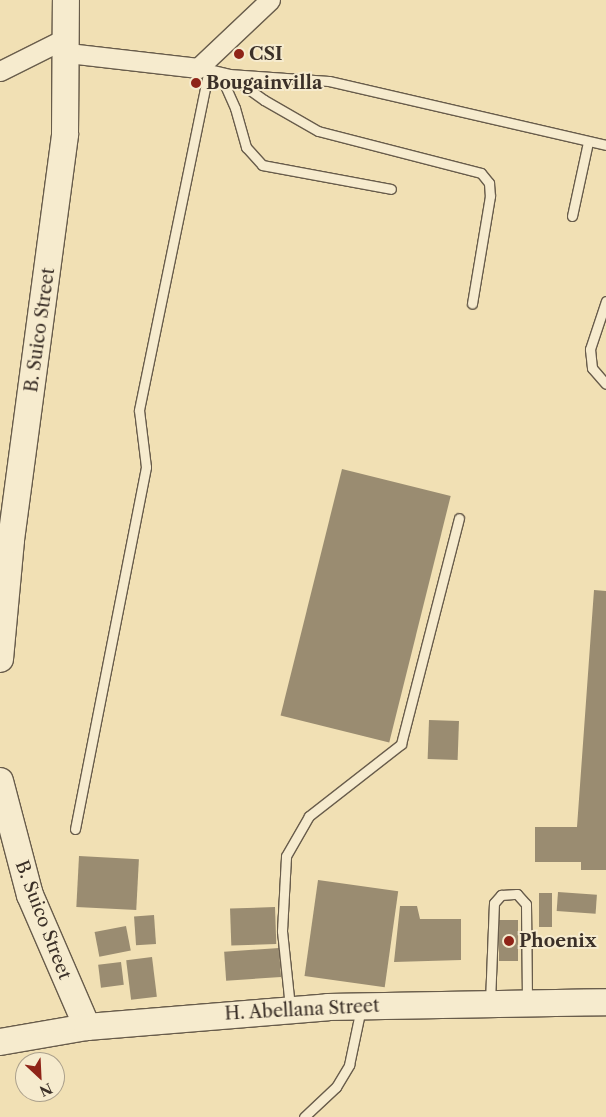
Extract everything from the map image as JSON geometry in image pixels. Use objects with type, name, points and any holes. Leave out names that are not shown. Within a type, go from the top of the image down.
[{"type":"street","name":"B. Suico Street","points":[[0,659],[6,540],[66,134],[68,45],[66,0]]},
{"type":"street","points":[[0,71],[68,45],[203,68],[270,0]]},
{"type":"street","name":"B. Suico Street","points":[[0,781],[30,895],[87,1027]]},
{"type":"street","name":"H. Abellana Street","points":[[0,1042],[87,1027],[290,1010],[362,1006],[606,1002]]},
{"type":"lane","points":[[76,829],[146,467],[139,410],[203,68],[229,74],[329,82],[606,145]]},
{"type":"lane","points":[[219,72],[235,108],[246,147],[262,165],[391,189]]},
{"type":"lane","points":[[229,74],[264,100],[318,131],[481,173],[489,183],[490,196],[472,303]]},
{"type":"lane","points":[[572,216],[588,142]]},
{"type":"lane","points":[[606,301],[590,349],[592,368],[606,384]]},
{"type":"lane","points":[[290,1010],[282,931],[286,856],[309,816],[401,744],[459,518]]},
{"type":"lane","points":[[490,1003],[494,903],[501,895],[517,894],[526,904],[527,1002]]},
{"type":"lane","points":[[304,1117],[336,1088],[349,1065],[362,1006]]},
{"type":"building","points":[[342,469],[451,496],[389,743],[281,715]]},
{"type":"building","points":[[594,590],[606,591],[606,870],[581,870],[581,862],[535,862],[535,827],[577,827]]},
{"type":"building","points":[[429,720],[459,721],[458,760],[428,759]]},
{"type":"building","points":[[79,856],[139,859],[136,910],[76,907]]},
{"type":"building","points":[[318,880],[398,891],[385,987],[305,976]]},
{"type":"building","points":[[558,892],[597,895],[596,914],[557,911]]},
{"type":"building","points":[[539,893],[552,893],[552,927],[539,927]]},
{"type":"building","points":[[400,906],[417,906],[420,919],[461,919],[461,960],[394,962]]},
{"type":"building","points":[[275,907],[276,944],[231,946],[230,909]]},
{"type":"building","points":[[154,915],[156,944],[136,945],[134,916]]},
{"type":"building","name":"Phoenix","points":[[499,920],[518,920],[518,961],[499,961]]},
{"type":"building","points":[[126,926],[131,951],[99,957],[95,932]]},
{"type":"building","points":[[279,948],[281,977],[226,981],[224,952]]},
{"type":"building","points":[[152,957],[157,997],[131,1000],[126,960]]},
{"type":"building","points":[[121,962],[124,985],[101,988],[98,965]]},
{"type":"place","name":"CSI","points":[[239,54]]},
{"type":"place","name":"Bougainvilla","points":[[196,83]]},
{"type":"place","name":"Phoenix","points":[[509,941]]}]
